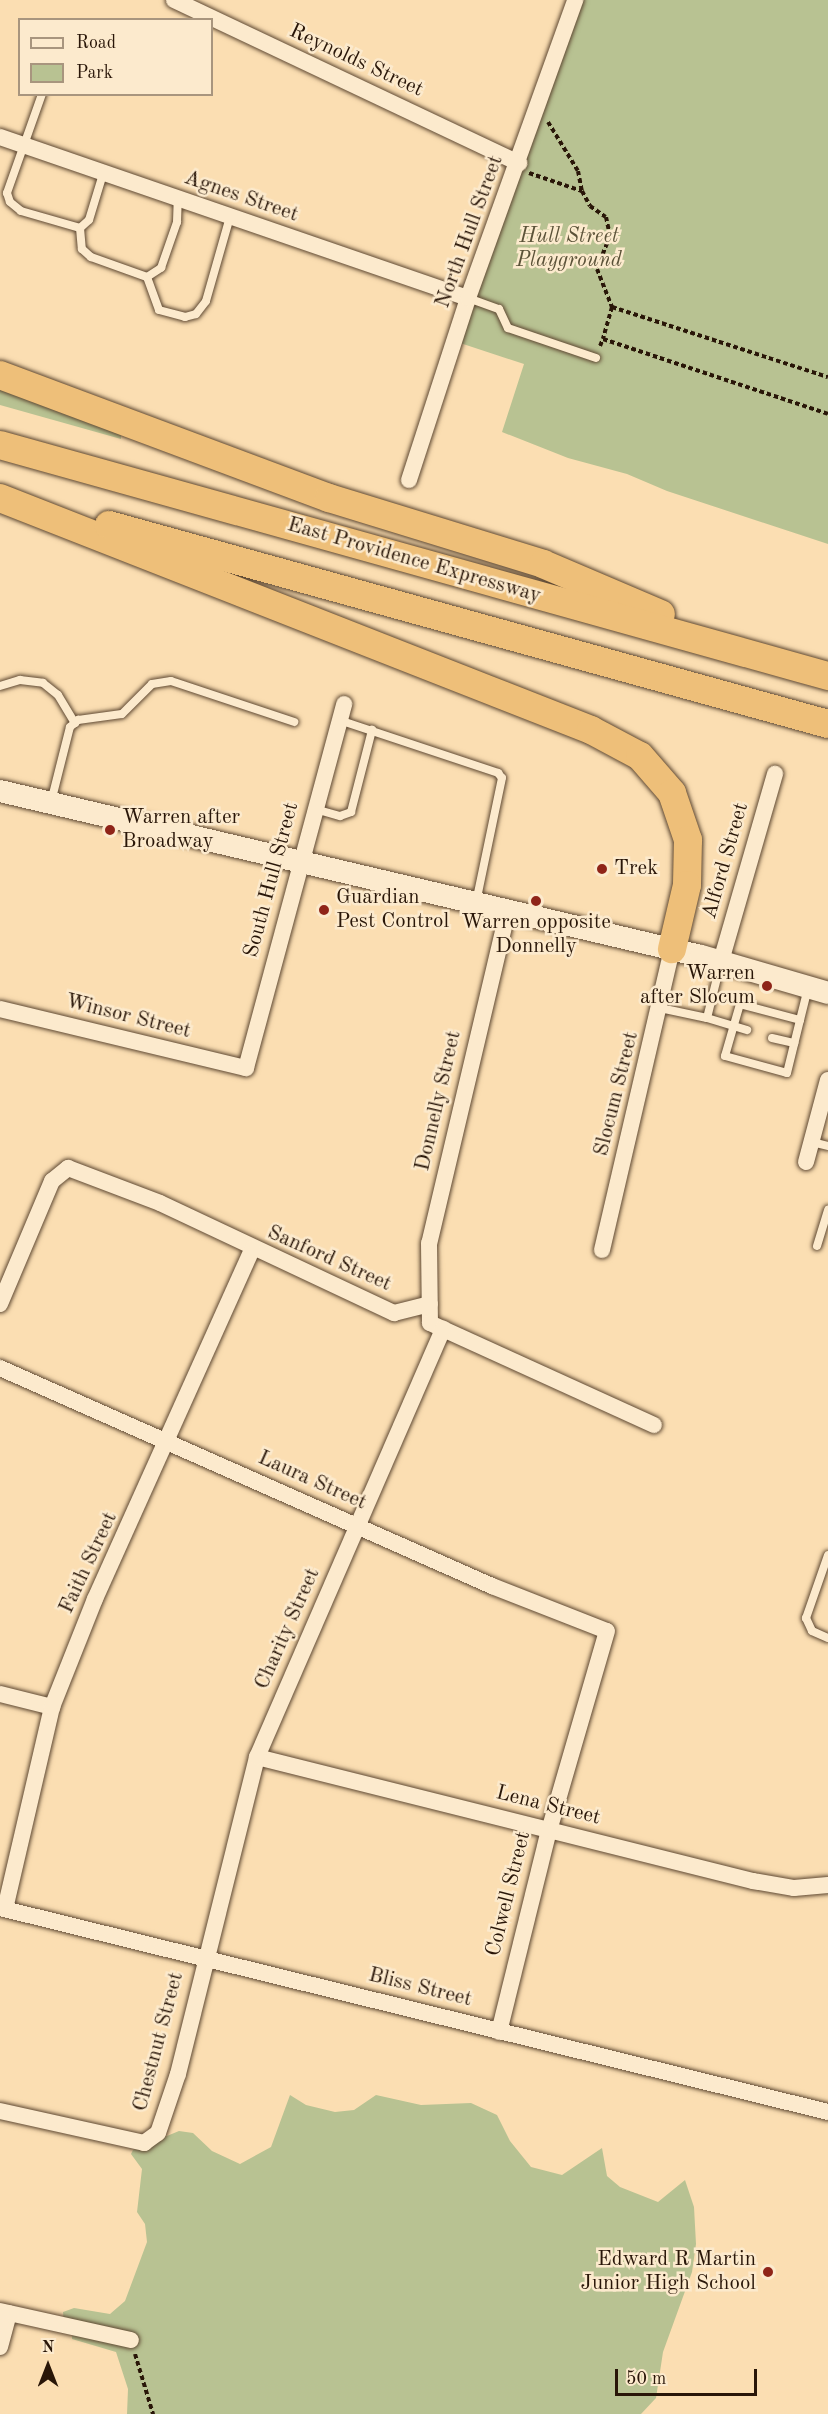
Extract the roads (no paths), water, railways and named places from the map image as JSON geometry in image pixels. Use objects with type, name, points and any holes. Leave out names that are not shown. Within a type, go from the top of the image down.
[{"type":"highway","points":[[0,375],[329,498],[543,564],[768,659]]},
{"type":"highway","name":"East Providence Expressway","points":[[0,445],[828,676]]},
{"type":"highway","points":[[0,496],[828,724]]},
{"type":"highway","points":[[0,496],[591,730],[640,756],[672,793],[688,840],[687,885],[672,949]]},
{"type":"main road","points":[[0,791],[672,949],[818,990]]},
{"type":"street","name":"Reynolds Street","points":[[174,0],[211,18]]},
{"type":"street","name":"North Hull Street","points":[[409,480],[468,298],[518,166],[575,0]]},
{"type":"street","name":"Reynolds Street","points":[[213,19],[518,166]]},
{"type":"street","name":"Agnes Street","points":[[0,136],[103,174],[468,298]]},
{"type":"street","name":"South Hull Street","points":[[246,1068],[341,712]]},
{"type":"street","name":"Alford Street","points":[[721,961],[775,774]]},
{"type":"street","name":"Donnelly Street","points":[[430,1304],[429,1243],[508,910]]},
{"type":"street","name":"Slocum Street","points":[[602,1250],[672,949]]},
{"type":"street","name":"Winsor Street","points":[[0,1009],[246,1068]]},
{"type":"street","points":[[806,1162],[820,1144],[828,1080]]},
{"type":"street","name":"Sanford Street","points":[[0,1304],[52,1181],[68,1168],[160,1203],[252,1249],[394,1313],[430,1304]]},
{"type":"street","name":"Faith Street","points":[[2,1908],[52,1707],[165,1440],[252,1249]]},
{"type":"street","points":[[430,1304],[430,1323],[654,1425]]},
{"type":"street","name":"Charity Street","points":[[205,1957],[257,1757],[443,1329]]},
{"type":"street","name":"Laura Street","points":[[0,1368],[492,1586],[607,1631]]},
{"type":"street","name":"Colwell Street","points":[[499,2032],[549,1830],[607,1631]]},
{"type":"street","points":[[0,1694],[52,1707]]},
{"type":"street","name":"Lena Street","points":[[257,1757],[775,1886],[820,1888],[828,1885]]},
{"type":"street","name":"Bliss Street","points":[[2,1908],[828,2112]]},
{"type":"street","name":"Chestnut Street","points":[[0,2111],[144,2143],[158,2133],[178,2074],[205,1957]]},
{"type":"street","points":[[0,2347],[4,2312],[131,2340]]},
{"type":"lane","points":[[41,96],[7,192],[10,202],[21,212],[80,228]]},
{"type":"lane","points":[[80,228],[89,220],[103,174]]},
{"type":"lane","points":[[80,228],[82,249],[92,257],[147,276],[161,268],[177,222],[178,199]]},
{"type":"lane","points":[[147,276],[159,310],[185,317],[196,314],[206,301],[230,217]]},
{"type":"lane","points":[[468,298],[499,309],[508,328],[596,358]]},
{"type":"lane","points":[[0,686],[20,680],[43,683],[58,695],[75,723]]},
{"type":"lane","points":[[51,803],[69,727],[75,723],[122,714],[152,684],[171,681],[294,722]]},
{"type":"lane","points":[[341,712],[372,730],[498,773],[502,778],[476,903]]},
{"type":"lane","points":[[314,809],[340,816],[351,812],[372,730]]},
{"type":"lane","points":[[707,1018],[721,961]]},
{"type":"lane","points":[[800,1020],[740,1004],[725,1056],[787,1073],[800,1020],[818,990]]},
{"type":"lane","points":[[660,1008],[707,1018],[747,1030]]},
{"type":"lane","points":[[772,1038],[794,1043]]},
{"type":"lane","points":[[817,1246],[828,1210]]},
{"type":"lane","points":[[827,1556],[806,1618],[812,1631],[828,1638]]},
{"type":"place","name":"Warren after Broadway","points":[[110,830]]},
{"type":"place","name":"Trek","points":[[602,869]]},
{"type":"place","name":"Warren opposite Donnelly","points":[[536,901]]},
{"type":"place","name":"Guardian Pest Control","points":[[324,910]]},
{"type":"place","name":"Warren after Slocum","points":[[767,986]]},
{"type":"place","name":"Edward R Martin Junior High School","points":[[768,2272]]},
{"type":"park label","name":"Hull Street Playground","points":[[569,249]]}]
